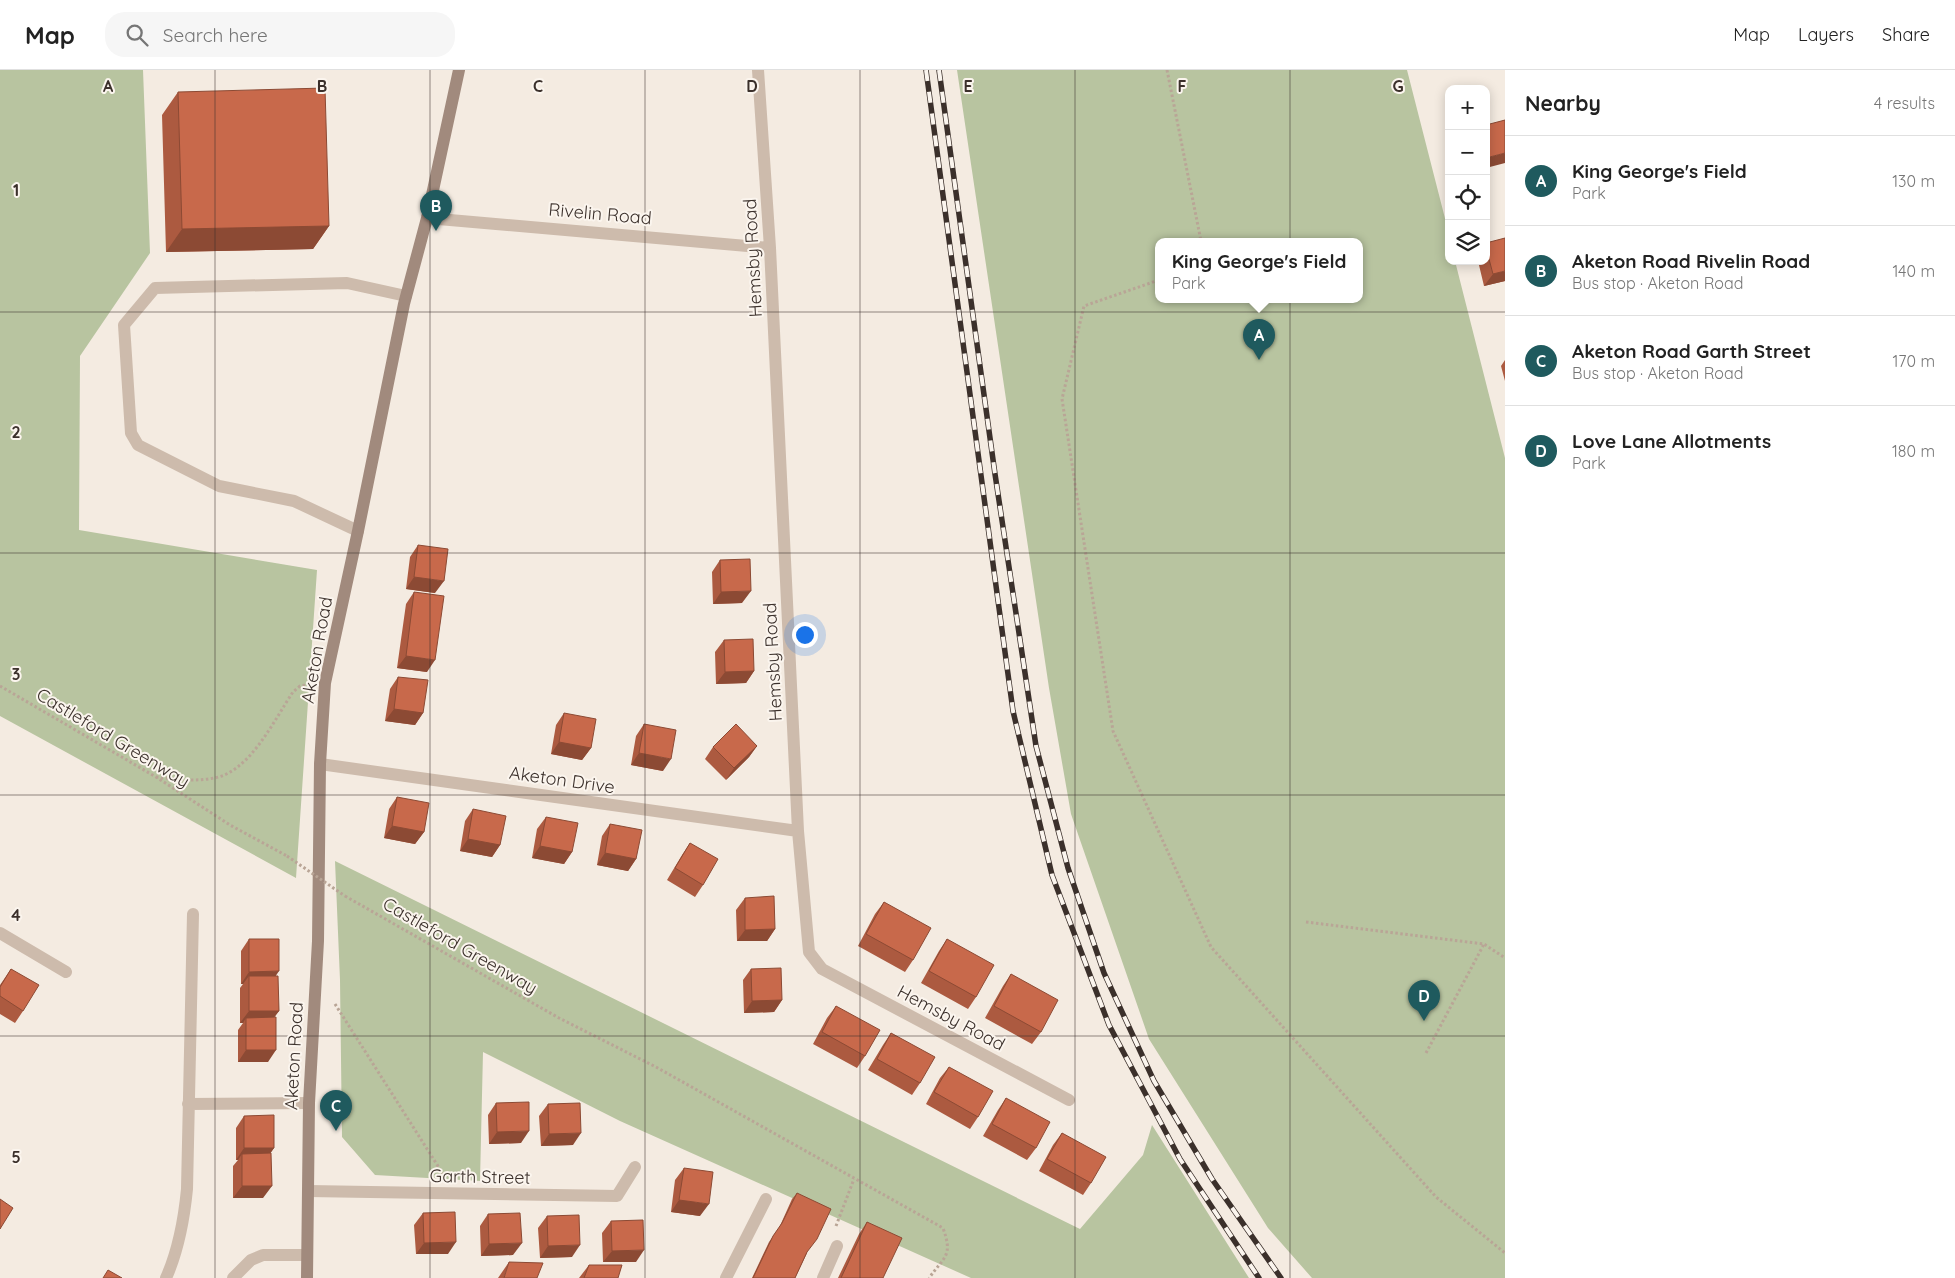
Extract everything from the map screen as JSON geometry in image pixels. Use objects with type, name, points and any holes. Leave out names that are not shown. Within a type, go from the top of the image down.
[{"type":"main road","name":"Aketon Road","points":[[307,1278],[309,1103],[316,974],[320,764],[325,683],[406,296],[427,218],[456,71]]},
{"type":"street","name":"Hemsby Road","points":[[758,70],[770,248],[798,831],[809,952],[822,969],[1069,1100]]},
{"type":"street","name":"Rivelin Road","points":[[427,218],[770,248]]},
{"type":"street","points":[[358,531],[294,501],[219,486],[138,445],[131,433],[124,325],[155,288],[347,283],[406,296]]},
{"type":"street","name":"Aketon Drive","points":[[320,764],[798,831]]},
{"type":"street","points":[[166,1278],[175,1258],[184,1222],[187,1189],[193,914]]},
{"type":"street","points":[[0,932],[66,972]]},
{"type":"street","points":[[188,1104],[309,1103]]},
{"type":"street","name":"Garth Street","points":[[308,1191],[617,1196],[635,1167]]},
{"type":"street","points":[[726,1278],[766,1199]]},
{"type":"street","points":[[823,1278],[837,1246]]},
{"type":"street","points":[[233,1278],[256,1257],[263,1255],[307,1255]]},
{"type":"path","points":[[1167,70],[1200,238]]},
{"type":"path","points":[[1155,281],[1084,306],[1062,399],[1113,731],[1211,947],[1436,1197],[1505,1253]]},
{"type":"path","points":[[156,778],[192,780],[216,778],[230,773],[244,763],[293,692],[300,686],[325,683]]},
{"type":"path","name":"Castleford Greenway","points":[[0,686],[156,778],[230,825],[287,856],[345,896],[551,1014],[656,1067],[943,1228],[948,1243],[948,1251],[929,1278]]},
{"type":"path","points":[[1306,922],[1484,944],[1505,958]]},
{"type":"path","points":[[1426,1053],[1484,944]]},
{"type":"path","points":[[316,974],[456,1194]]},
{"type":"path","points":[[837,1246],[835,1230],[854,1179]]},
{"type":"green space","points":[[0,70],[143,70],[150,253],[80,356],[79,530],[317,570],[296,878],[0,716]]},
{"type":"green space","points":[[957,70],[1407,70],[1445,218],[1445,265],[1456,265],[1505,458],[1505,1278],[1312,1278],[1268,1228],[1149,1039],[1071,814],[1049,688]]},
{"type":"green space","points":[[335,861],[1080,1229],[1143,1155],[1152,1125],[1249,1278],[971,1278],[620,1121],[483,1052],[480,1181],[375,1175],[342,1137],[340,980]]},
{"type":"building","points":[[325,88],[329,226],[182,229],[178,92]]},
{"type":"building","points":[[1505,120],[1505,153],[1490,157],[1490,130],[1490,124]]},
{"type":"building","points":[[1505,238],[1505,271],[1493,274],[1490,263],[1490,242]]},
{"type":"building","points":[[418,545],[448,549],[444,581],[414,577]]},
{"type":"building","points":[[750,559],[751,591],[721,592],[720,560]]},
{"type":"building","points":[[414,592],[444,596],[435,660],[406,656]]},
{"type":"building","points":[[753,639],[754,671],[725,672],[724,640]]},
{"type":"building","points":[[398,677],[428,680],[423,713],[394,709]]},
{"type":"building","points":[[564,713],[596,719],[591,748],[559,742]]},
{"type":"building","points":[[644,724],[676,730],[671,759],[639,753]]},
{"type":"building","points":[[736,724],[757,746],[734,768],[713,747]]},
{"type":"building","points":[[397,797],[429,803],[424,832],[392,826]]},
{"type":"building","points":[[473,809],[506,816],[500,845],[468,839]]},
{"type":"building","points":[[546,817],[578,823],[572,852],[540,846]]},
{"type":"building","points":[[610,824],[642,830],[636,859],[605,853]]},
{"type":"building","points":[[690,843],[718,859],[703,885],[675,868]]},
{"type":"building","points":[[774,896],[775,929],[745,930],[745,898]]},
{"type":"building","points":[[884,902],[931,928],[913,960],[866,934]]},
{"type":"building","points":[[249,939],[279,939],[279,971],[249,972]]},
{"type":"building","points":[[947,939],[994,965],[976,997],[929,971]]},
{"type":"building","points":[[781,968],[782,1000],[752,1001],[751,969]]},
{"type":"building","points":[[11,969],[39,985],[23,1011],[0,996],[0,987]]},
{"type":"building","points":[[1011,974],[1058,1000],[1041,1032],[994,1006]]},
{"type":"building","points":[[249,976],[278,976],[279,1011],[249,1011]]},
{"type":"building","points":[[836,1006],[880,1030],[865,1056],[822,1032]]},
{"type":"building","points":[[276,1017],[276,1050],[246,1050],[246,1018]]},
{"type":"building","points":[[891,1033],[935,1057],[920,1083],[877,1059]]},
{"type":"building","points":[[949,1067],[993,1091],[978,1117],[934,1092]]},
{"type":"building","points":[[1006,1098],[1050,1122],[1036,1148],[992,1124]]},
{"type":"building","points":[[529,1102],[529,1131],[497,1132],[496,1103]]},
{"type":"building","points":[[580,1103],[581,1133],[549,1134],[548,1104]]},
{"type":"building","points":[[274,1115],[274,1148],[244,1148],[244,1116]]},
{"type":"building","points":[[1062,1133],[1106,1157],[1091,1183],[1047,1159]]},
{"type":"building","points":[[271,1153],[272,1186],[242,1186],[242,1154]]},
{"type":"building","points":[[684,1168],[713,1172],[709,1204],[679,1200]]},
{"type":"building","points":[[797,1193],[831,1209],[817,1239],[807,1252],[795,1278],[753,1278],[773,1236],[782,1223]]},
{"type":"building","points":[[0,1199],[13,1208],[0,1229]]},
{"type":"building","points":[[455,1212],[456,1242],[424,1243],[423,1213]]},
{"type":"building","points":[[520,1213],[522,1243],[489,1244],[488,1214]]},
{"type":"building","points":[[579,1215],[580,1245],[548,1246],[547,1216]]},
{"type":"building","points":[[643,1220],[644,1250],[612,1251],[611,1221]]},
{"type":"building","points":[[867,1222],[902,1238],[883,1278],[841,1278]]},
{"type":"building","points":[[509,1262],[543,1263],[537,1278],[504,1278]]},
{"type":"building","points":[[589,1265],[622,1265],[618,1278],[584,1278]]},
{"type":"building","points":[[108,1270],[122,1278],[103,1278]]},
{"type":"railway","points":[[926,70],[1013,711],[1052,875],[1109,1025],[1180,1159],[1259,1278]]},
{"type":"railway","points":[[939,70],[995,474],[1036,746],[1068,868],[1104,973],[1154,1081],[1212,1179],[1281,1278]]},
{"type":"place","name":"Aketon Road Rivelin Road","points":[[436,231]]},
{"type":"place","name":"King George's Field","points":[[1259,360]]},
{"type":"place","name":"Love Lane Allotments","points":[[1424,1021]]},
{"type":"place","name":"Aketon Road Garth Street","points":[[336,1131]]}]
